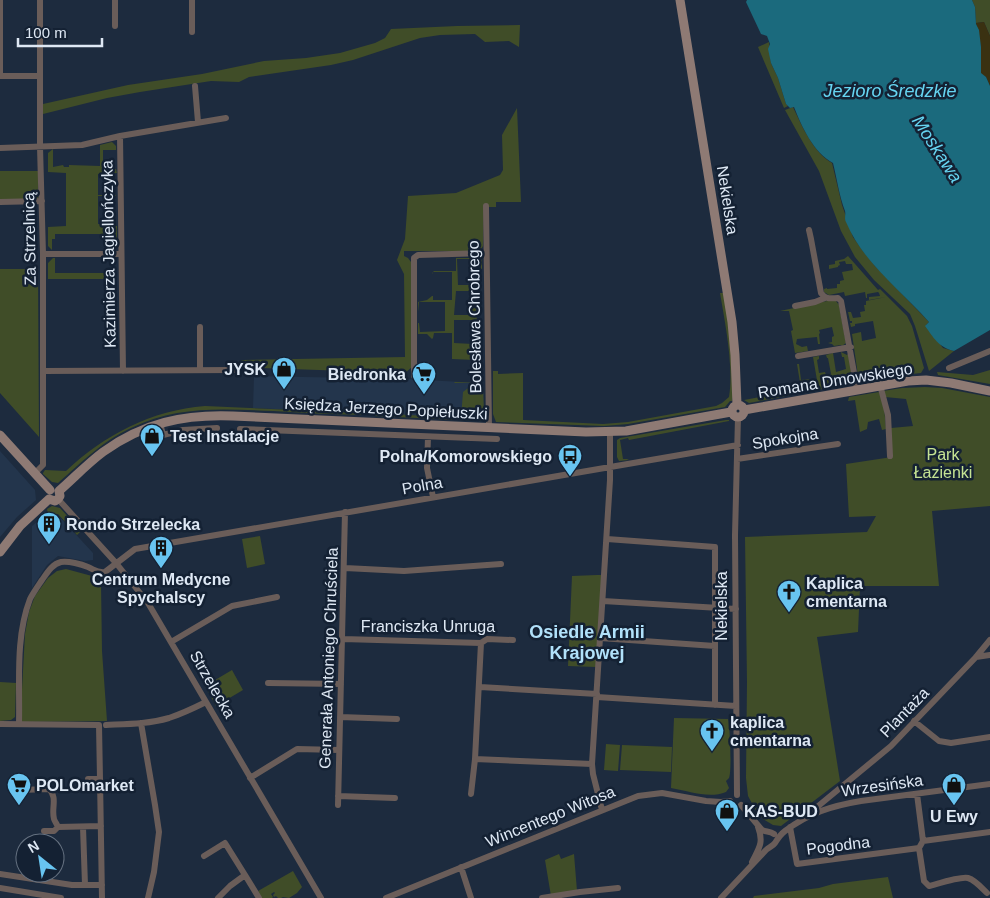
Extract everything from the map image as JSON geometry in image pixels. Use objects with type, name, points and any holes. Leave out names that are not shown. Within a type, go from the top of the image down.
[{"type":"street","points":[[0,0],[0,76],[40,76]]},
{"type":"street","name":"Za Strzelnicą","points":[[35,473],[43,465],[44,372],[40,147],[40,0]]},
{"type":"street","points":[[115,0],[115,26]]},
{"type":"street","points":[[192,0],[192,32]]},
{"type":"street","name":"Nekielska","points":[[680,0],[736,355],[738,445],[735,536],[737,795]]},
{"type":"street","points":[[195,86],[198,122]]},
{"type":"street","points":[[0,148],[82,146],[120,136],[226,118]]},
{"type":"street","name":"Kazimierza Jagiellończyka","points":[[120,136],[122,371]]},
{"type":"street","points":[[0,202],[42,201]]},
{"type":"street","name":"Bolesława Chrobrego","points":[[486,206],[489,428]]},
{"type":"street","points":[[809,230],[820,291],[824,298]]},
{"type":"street","points":[[414,376],[415,257],[418,255],[486,253]]},
{"type":"street","points":[[43,254],[121,254]]},
{"type":"street","points":[[795,306],[824,298],[838,298],[842,301],[857,389]]},
{"type":"street","points":[[200,327],[200,370]]},
{"type":"street","points":[[798,356],[850,347]]},
{"type":"street","points":[[949,368],[990,350]]},
{"type":"street","points":[[44,372],[236,370]]},
{"type":"street","name":"Romana Dmowskiego","points":[[737,411],[908,381],[926,380],[951,383],[990,391]]},
{"type":"street","points":[[880,385],[888,420],[890,456]]},
{"type":"street","name":"Księdza Jerzego Popiełuszki","points":[[0,552],[20,526],[84,467],[119,442],[132,434],[160,423],[194,416],[213,415],[610,432],[648,428],[737,411]]},
{"type":"street","points":[[160,423],[163,434],[183,430],[217,428]]},
{"type":"street","points":[[240,429],[497,439]]},
{"type":"street","points":[[602,810],[592,764],[607,539],[610,432]]},
{"type":"street","name":"Strzelecka","points":[[0,435],[116,563],[148,603],[321,898]]},
{"type":"street","points":[[428,437],[427,468],[433,497]]},
{"type":"street","name":"Spokojna","points":[[737,459],[838,444]]},
{"type":"street","name":"Polna","points":[[20,724],[20,648],[26,612],[31,597],[47,572],[53,566],[62,562],[87,566],[99,573],[105,572],[135,549],[738,445]]},
{"type":"street","name":"Generała Antoniego Chruściela","points":[[338,805],[346,512]]},
{"type":"street","points":[[607,539],[714,547],[715,705]]},
{"type":"street","points":[[345,568],[404,571],[501,564]]},
{"type":"street","points":[[171,642],[232,606],[276,596]]},
{"type":"street","points":[[603,601],[736,609]]},
{"type":"street","points":[[600,638],[715,646]]},
{"type":"street","name":"Franciszka Unruga","points":[[342,639],[481,643],[488,639],[513,640]]},
{"type":"street","name":"Plantaża","points":[[800,821],[891,746],[990,640]]},
{"type":"street","points":[[471,794],[480,687],[481,643]]},
{"type":"street","points":[[976,657],[990,655]]},
{"type":"street","points":[[268,683],[341,684]]},
{"type":"street","points":[[480,687],[736,706]]},
{"type":"street","points":[[0,724],[102,725],[141,723],[172,717],[206,702]]},
{"type":"street","points":[[340,717],[397,719]]},
{"type":"street","points":[[914,721],[939,741],[950,743],[990,737]]},
{"type":"street","points":[[141,723],[159,832],[154,872],[148,898]]},
{"type":"street","points":[[102,725],[100,779],[102,898]]},
{"type":"street","points":[[250,778],[297,749],[339,750]]},
{"type":"street","points":[[475,759],[592,764]]},
{"type":"street","points":[[88,779],[100,779]]},
{"type":"street","name":"Wrzesińska","points":[[775,837],[819,811],[833,807],[861,801],[990,784]]},
{"type":"street","points":[[20,790],[49,789],[53,793],[54,819],[58,827]]},
{"type":"street","name":"Wincentego Witosa","points":[[386,898],[638,796],[662,793],[706,801],[730,801]]},
{"type":"street","points":[[916,794],[923,840],[920,848],[924,881],[929,886],[968,878],[988,892],[980,898]]},
{"type":"street","points":[[740,795],[743,800],[741,805],[733,806],[730,801],[732,796],[740,795]]},
{"type":"street","points":[[338,796],[395,798]]},
{"type":"street","points":[[831,796],[833,807]]},
{"type":"street","points":[[741,805],[758,826],[764,846],[769,847]]},
{"type":"street","points":[[44,831],[54,831],[58,827],[101,826]]},
{"type":"street","points":[[83,827],[85,885]]},
{"type":"street","name":"Pogodna","points":[[790,827],[797,864],[920,848]]},
{"type":"street","points":[[721,898],[774,844],[775,837],[770,831],[762,837],[761,847],[749,868]]},
{"type":"street","points":[[923,840],[990,832]]},
{"type":"street","points":[[204,856],[225,843],[259,898]]},
{"type":"street","points":[[461,868],[471,898]]},
{"type":"street","points":[[0,874],[72,885],[102,885]]},
{"type":"street","points":[[218,898],[245,875]]},
{"type":"street","points":[[0,888],[61,898]]},
{"type":"street","points":[[542,898],[618,888]]},
{"type":"shaded area","points":[[254,376],[405,379],[481,383],[484,386],[483,417],[482,419],[253,408]]},
{"type":"shaded area","points":[[0,451],[35,490],[36,500],[17,517],[0,537]]},
{"type":"shaded area","points":[[46,514],[57,514],[93,553],[93,560],[85,561],[58,556],[47,565],[32,588],[32,526]]},
{"type":"green space","points":[[972,0],[990,0],[990,36],[984,22],[976,23],[975,7]]},
{"type":"green space","points":[[520,25],[519,47],[509,41],[485,42],[475,34],[440,35],[420,38],[353,60],[331,65],[249,77],[239,82],[211,81],[140,92],[43,114],[43,104],[128,85],[202,74],[264,61],[340,53],[375,43],[385,38],[391,29]]},
{"type":"green space","points":[[769,42],[771,63],[788,106],[784,108],[758,47]]},
{"type":"green space","points":[[793,107],[814,145],[832,163],[842,205],[853,237],[875,266],[929,322],[926,325],[943,348],[954,351],[929,371],[910,314],[874,280],[855,257],[841,231],[819,171],[785,110]]},
{"type":"green space","points":[[517,108],[521,202],[496,202],[496,207],[484,207],[483,246],[480,251],[404,251],[404,256],[411,262],[412,367],[405,373],[236,367],[242,360],[405,357],[404,274],[397,260],[405,239],[408,196],[456,193],[500,175],[503,170],[502,135]]},
{"type":"green space","points":[[112,142],[116,146],[116,150],[103,150],[103,168],[116,169],[117,173],[98,174],[98,195],[116,196],[98,196],[98,224],[117,226],[117,246],[112,250],[110,235],[108,234],[55,234],[55,239],[52,239],[52,250],[48,246],[48,227],[66,226],[66,173],[48,172],[48,153],[53,149],[53,167],[63,165],[64,167],[69,167],[69,165],[100,166],[100,145]]},
{"type":"green space","points":[[0,171],[38,171],[38,199],[0,199]]},
{"type":"green space","points":[[848,256],[878,290],[880,289],[907,316],[912,326],[924,368],[921,373],[859,382],[852,334],[861,332],[862,341],[876,338],[873,321],[855,324],[855,326],[851,327],[850,323],[852,321],[850,321],[848,312],[851,312],[853,318],[861,317],[860,312],[865,311],[864,305],[866,305],[866,301],[886,297],[869,300],[869,297],[880,296],[879,293],[867,294],[866,298],[865,292],[845,296],[844,292],[829,295],[824,292],[824,289],[827,288],[837,288],[837,284],[844,280],[842,272],[853,270],[852,264],[846,264],[845,261],[839,262],[840,265],[838,267],[829,269],[829,265],[835,264],[835,261]]},
{"type":"green space","points":[[55,258],[55,273],[105,273],[105,279],[48,279],[48,263]]},
{"type":"green space","points":[[456,258],[478,258],[482,260],[482,269],[478,269],[481,268],[481,260],[479,259],[457,259],[458,285],[476,285],[476,297],[472,298],[472,291],[456,291],[454,315],[472,315],[472,303],[470,303],[476,299],[477,326],[473,327],[472,320],[454,320],[454,343],[473,344],[473,332],[471,332],[472,329],[477,329],[477,349],[473,349],[477,350],[475,360],[452,359],[452,333],[434,333],[432,339],[427,334],[418,334],[418,323],[420,332],[445,331],[445,302],[419,302],[419,312],[418,302],[427,300],[432,296],[433,300],[452,300],[452,272],[433,272],[456,271]]},
{"type":"green space","points":[[0,269],[38,269],[39,437],[0,393]]},
{"type":"green space","points":[[720,293],[725,293],[732,342],[733,396],[732,401],[725,407],[628,424],[604,426],[496,422],[493,414],[493,371],[498,371],[498,374],[523,373],[523,420],[603,424],[628,422],[716,406],[722,403],[729,397],[730,372]]},
{"type":"green space","points":[[827,301],[836,301],[839,305],[846,343],[842,346],[834,346],[828,343],[832,342],[832,337],[834,336],[832,327],[819,330],[820,344],[818,344],[817,337],[797,339],[796,344],[802,347],[807,346],[808,351],[795,353],[789,311],[780,311]]},
{"type":"green space","points":[[841,352],[848,354],[855,383],[749,403],[744,400],[801,389],[797,364],[799,364],[801,380],[812,379],[813,387],[818,386],[813,357],[819,356],[817,360],[819,373],[825,372],[826,375],[831,374],[826,355],[833,353],[836,372],[846,369]]},
{"type":"green space","points":[[990,370],[990,384],[938,375],[937,372],[973,375]]},
{"type":"green space","points":[[455,382],[480,383],[483,385],[484,413],[481,421],[375,416],[374,413],[461,418],[463,392],[468,388],[481,389],[481,386],[479,383]]},
{"type":"green space","name":"Park Łazienki","points":[[925,387],[942,388],[990,397],[990,506],[932,511],[939,586],[860,586],[858,632],[817,637],[840,781],[781,826],[773,825],[763,819],[755,809],[748,796],[746,778],[745,537],[867,532],[876,516],[849,517],[846,464],[892,457],[891,428],[913,426],[906,399],[885,397],[883,391]]},
{"type":"green space","points":[[879,392],[884,406],[886,429],[882,430],[879,419],[868,422],[867,429],[860,432],[855,400],[848,401],[849,397]]},
{"type":"green space","points":[[205,406],[363,413],[361,415],[218,409],[166,415],[131,428],[110,440],[58,483],[52,482],[43,474],[45,470],[66,471],[96,446],[148,419],[185,408]]},
{"type":"green space","points":[[729,421],[629,440],[628,438],[620,440],[623,459],[629,460],[619,461],[617,457],[617,440],[620,438]]},
{"type":"green space","points":[[52,506],[60,508],[80,530],[77,535],[58,514],[48,514],[47,509]]},
{"type":"green space","points":[[260,536],[265,564],[247,568],[242,539]]},
{"type":"green space","points":[[66,569],[92,576],[101,583],[102,651],[107,721],[22,722],[25,634],[29,612],[35,596],[48,578],[57,571]]},
{"type":"green space","points":[[602,575],[596,667],[568,666],[572,576]]},
{"type":"green space","points":[[232,670],[243,690],[216,706],[205,686]]},
{"type":"green space","points":[[0,682],[16,683],[15,717],[11,720],[0,721]]},
{"type":"green space","points":[[674,718],[728,719],[730,767],[729,778],[726,781],[729,788],[726,792],[706,795],[671,788]]},
{"type":"green space","points":[[606,744],[620,745],[618,771],[604,770]]},
{"type":"green space","points":[[622,745],[672,747],[671,772],[620,770]]},
{"type":"green space","points":[[559,854],[561,859],[574,854],[577,891],[551,896],[545,860]]},
{"type":"green space","points":[[293,871],[302,887],[297,893],[289,898],[278,898],[274,897],[274,892],[271,894],[272,898],[261,898],[258,891]]},
{"type":"green space","points":[[888,877],[893,898],[753,898],[754,896]]},
{"type":"sand","points":[[984,22],[990,36],[990,86],[986,77],[980,74],[981,47],[976,23]]},
{"type":"water","name":"Jezioro Średzkie","points":[[747,0],[972,0],[975,7],[976,24],[979,30],[981,73],[986,77],[990,86],[990,330],[954,351],[944,347],[937,342],[925,326],[929,322],[883,275],[862,250],[845,221],[845,211],[833,163],[814,146],[794,107],[790,108],[786,104],[771,63],[768,49],[770,44],[767,36],[761,34],[746,2]]},
{"type":"place","name":"JYSK","points":[[284,390]]},
{"type":"place","name":"Biedronka","points":[[424,395]]},
{"type":"place","name":"Test Instalacje","points":[[152,457]]},
{"type":"place","name":"Polna/Komorowskiego","points":[[570,477]]},
{"type":"place","name":"Rondo Strzelecka","points":[[49,545]]},
{"type":"place","name":"Centrum Medycne Spychalscy","points":[[161,569]]},
{"type":"place","name":"Kaplica cmentarna","points":[[789,613]]},
{"type":"place","name":"kaplica cmentarna","points":[[712,752]]},
{"type":"place","name":"POLOmarket","points":[[19,806]]},
{"type":"place","name":"U Ewy","points":[[954,806]]},
{"type":"place","name":"KAS-BUD","points":[[727,832]]},
{"type":"district","name":"Osiedle Armii Krajowej","points":[[587,642]]},
{"type":"water label","name":"Moskawa","points":[[937,149]]}]
